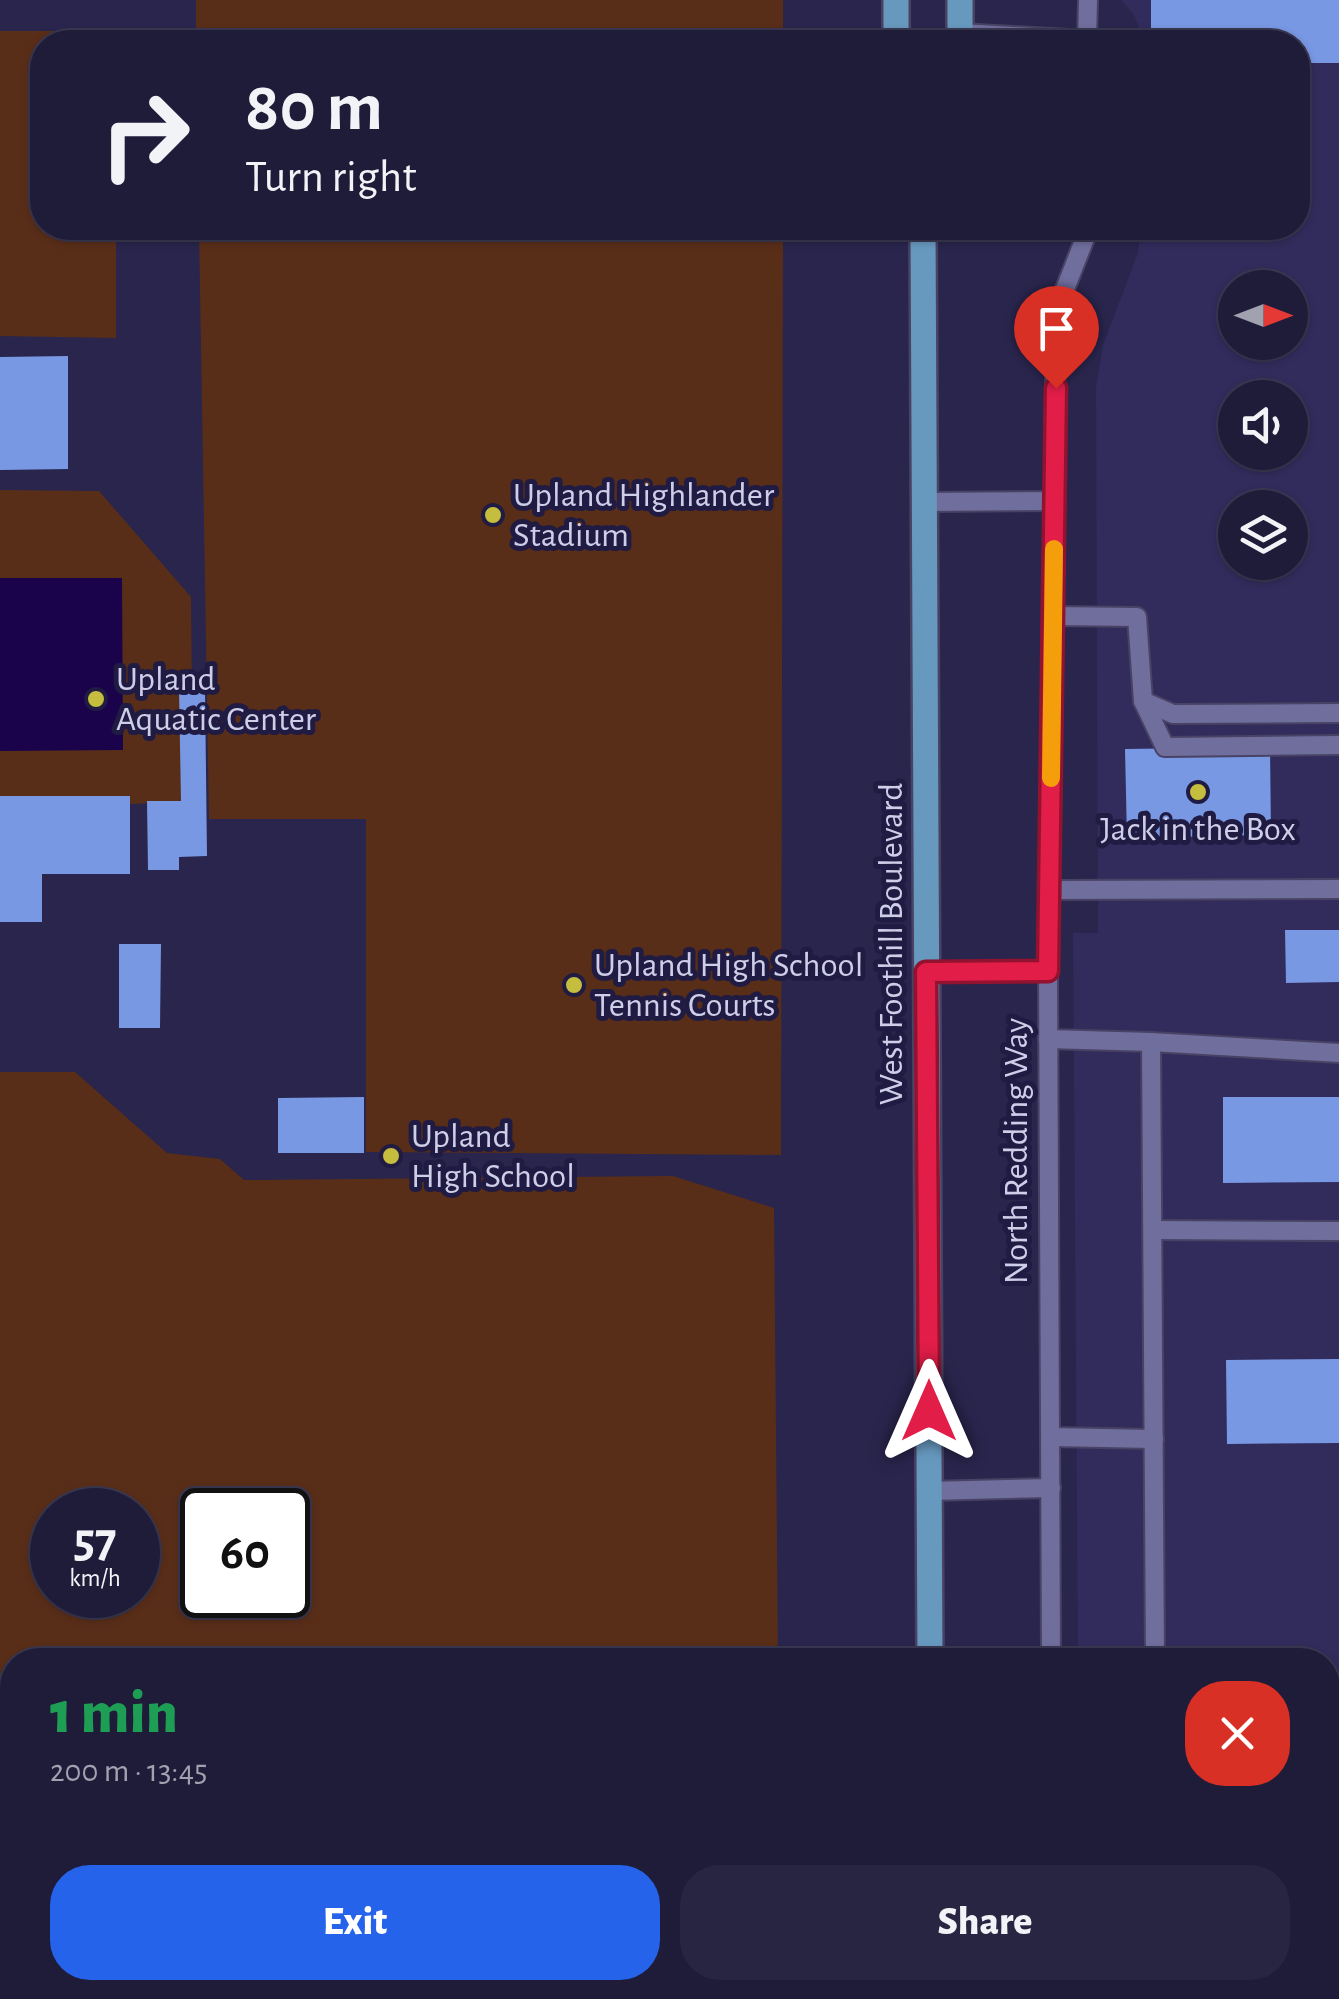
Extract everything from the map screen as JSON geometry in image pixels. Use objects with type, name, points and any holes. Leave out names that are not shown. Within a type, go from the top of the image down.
[{"type":"main road","points":[[896,0],[896,30]]},
{"type":"main road","points":[[957,30],[960,0]]},
{"type":"main road","name":"West Foothill Boulevard","points":[[923,240],[930,1648]]},
{"type":"lane","points":[[1087,30],[1088,0]]},
{"type":"lane","name":"North Redding Way","points":[[1052,1648],[1048,971],[1056,312],[1084,240]]},
{"type":"lane","points":[[924,502],[1054,501]]},
{"type":"lane","points":[[1052,616],[1137,617],[1142,701],[1166,747],[1339,745]]},
{"type":"lane","points":[[1142,701],[1173,714],[1339,713]]},
{"type":"lane","points":[[1049,890],[1339,889]]},
{"type":"lane","points":[[926,972],[1048,971]]},
{"type":"lane","points":[[1048,1039],[1339,1053]]},
{"type":"lane","points":[[1152,1042],[1156,1648]]},
{"type":"lane","points":[[1153,1230],[1339,1232]]},
{"type":"lane","points":[[1050,1437],[1154,1439]]},
{"type":"lane","points":[[930,1490],[1050,1488]]},
{"type":"shaded area","points":[[196,0],[783,0],[783,30],[196,30]]},
{"type":"shaded area","points":[[1121,0],[1339,0],[1339,1648],[1078,1648],[1073,933],[1098,933],[1096,387],[1103,345],[1140,240],[1310,240],[1310,30],[1140,30],[1134,15]]},
{"type":"shaded area","points":[[0,31],[30,31],[30,240],[116,240],[116,338],[0,336]]},
{"type":"shaded area","name":"Upland Highlander Stadium","points":[[199,240],[783,240],[781,1155],[366,1152],[366,819],[209,819]]},
{"type":"shaded area","name":"Upland Aquatic Center","points":[[0,490],[99,491],[191,597],[193,802],[0,808]]},
{"type":"shaded area","points":[[0,578],[122,578],[123,750],[0,751]]},
{"type":"shaded area","points":[[0,1072],[75,1072],[167,1153],[220,1159],[244,1180],[673,1176],[774,1208],[778,1648],[0,1648]]},
{"type":"building","points":[[1151,0],[1339,0],[1339,63],[1310,63],[1310,30],[1151,30]]},
{"type":"building","points":[[68,356],[68,469],[0,470],[0,357]]},
{"type":"building","points":[[179,689],[205,689],[207,856],[179,857],[179,870],[148,870],[147,801],[181,801]]},
{"type":"building","name":"Jack in the Box","points":[[1270,747],[1271,835],[1127,838],[1125,749]]},
{"type":"building","points":[[0,796],[130,796],[130,874],[42,874],[42,922],[0,922]]},
{"type":"building","points":[[1285,930],[1339,930],[1339,982],[1286,983]]},
{"type":"building","points":[[119,944],[161,944],[160,1028],[119,1028]]},
{"type":"building","points":[[364,1097],[364,1153],[278,1153],[278,1098]]},
{"type":"building","points":[[1223,1097],[1339,1097],[1339,1182],[1223,1183]]},
{"type":"building","points":[[1339,1359],[1339,1443],[1227,1444],[1226,1360]]},
{"type":"slow traffic","points":[[1051,778],[1054,549]]},
{"type":"place","name":"Upland Highlander Stadium","points":[[493,515]]},
{"type":"place","name":"Upland Aquatic Center","points":[[96,699]]},
{"type":"place","name":"Jack in the Box","points":[[1198,792]]},
{"type":"place","name":"Upland High School Tennis Courts","points":[[574,985]]},
{"type":"place","name":"Upland High School","points":[[391,1156]]},
{"type":"route","points":[[929,1411],[926,972],[1048,971],[1056,388]]}]
